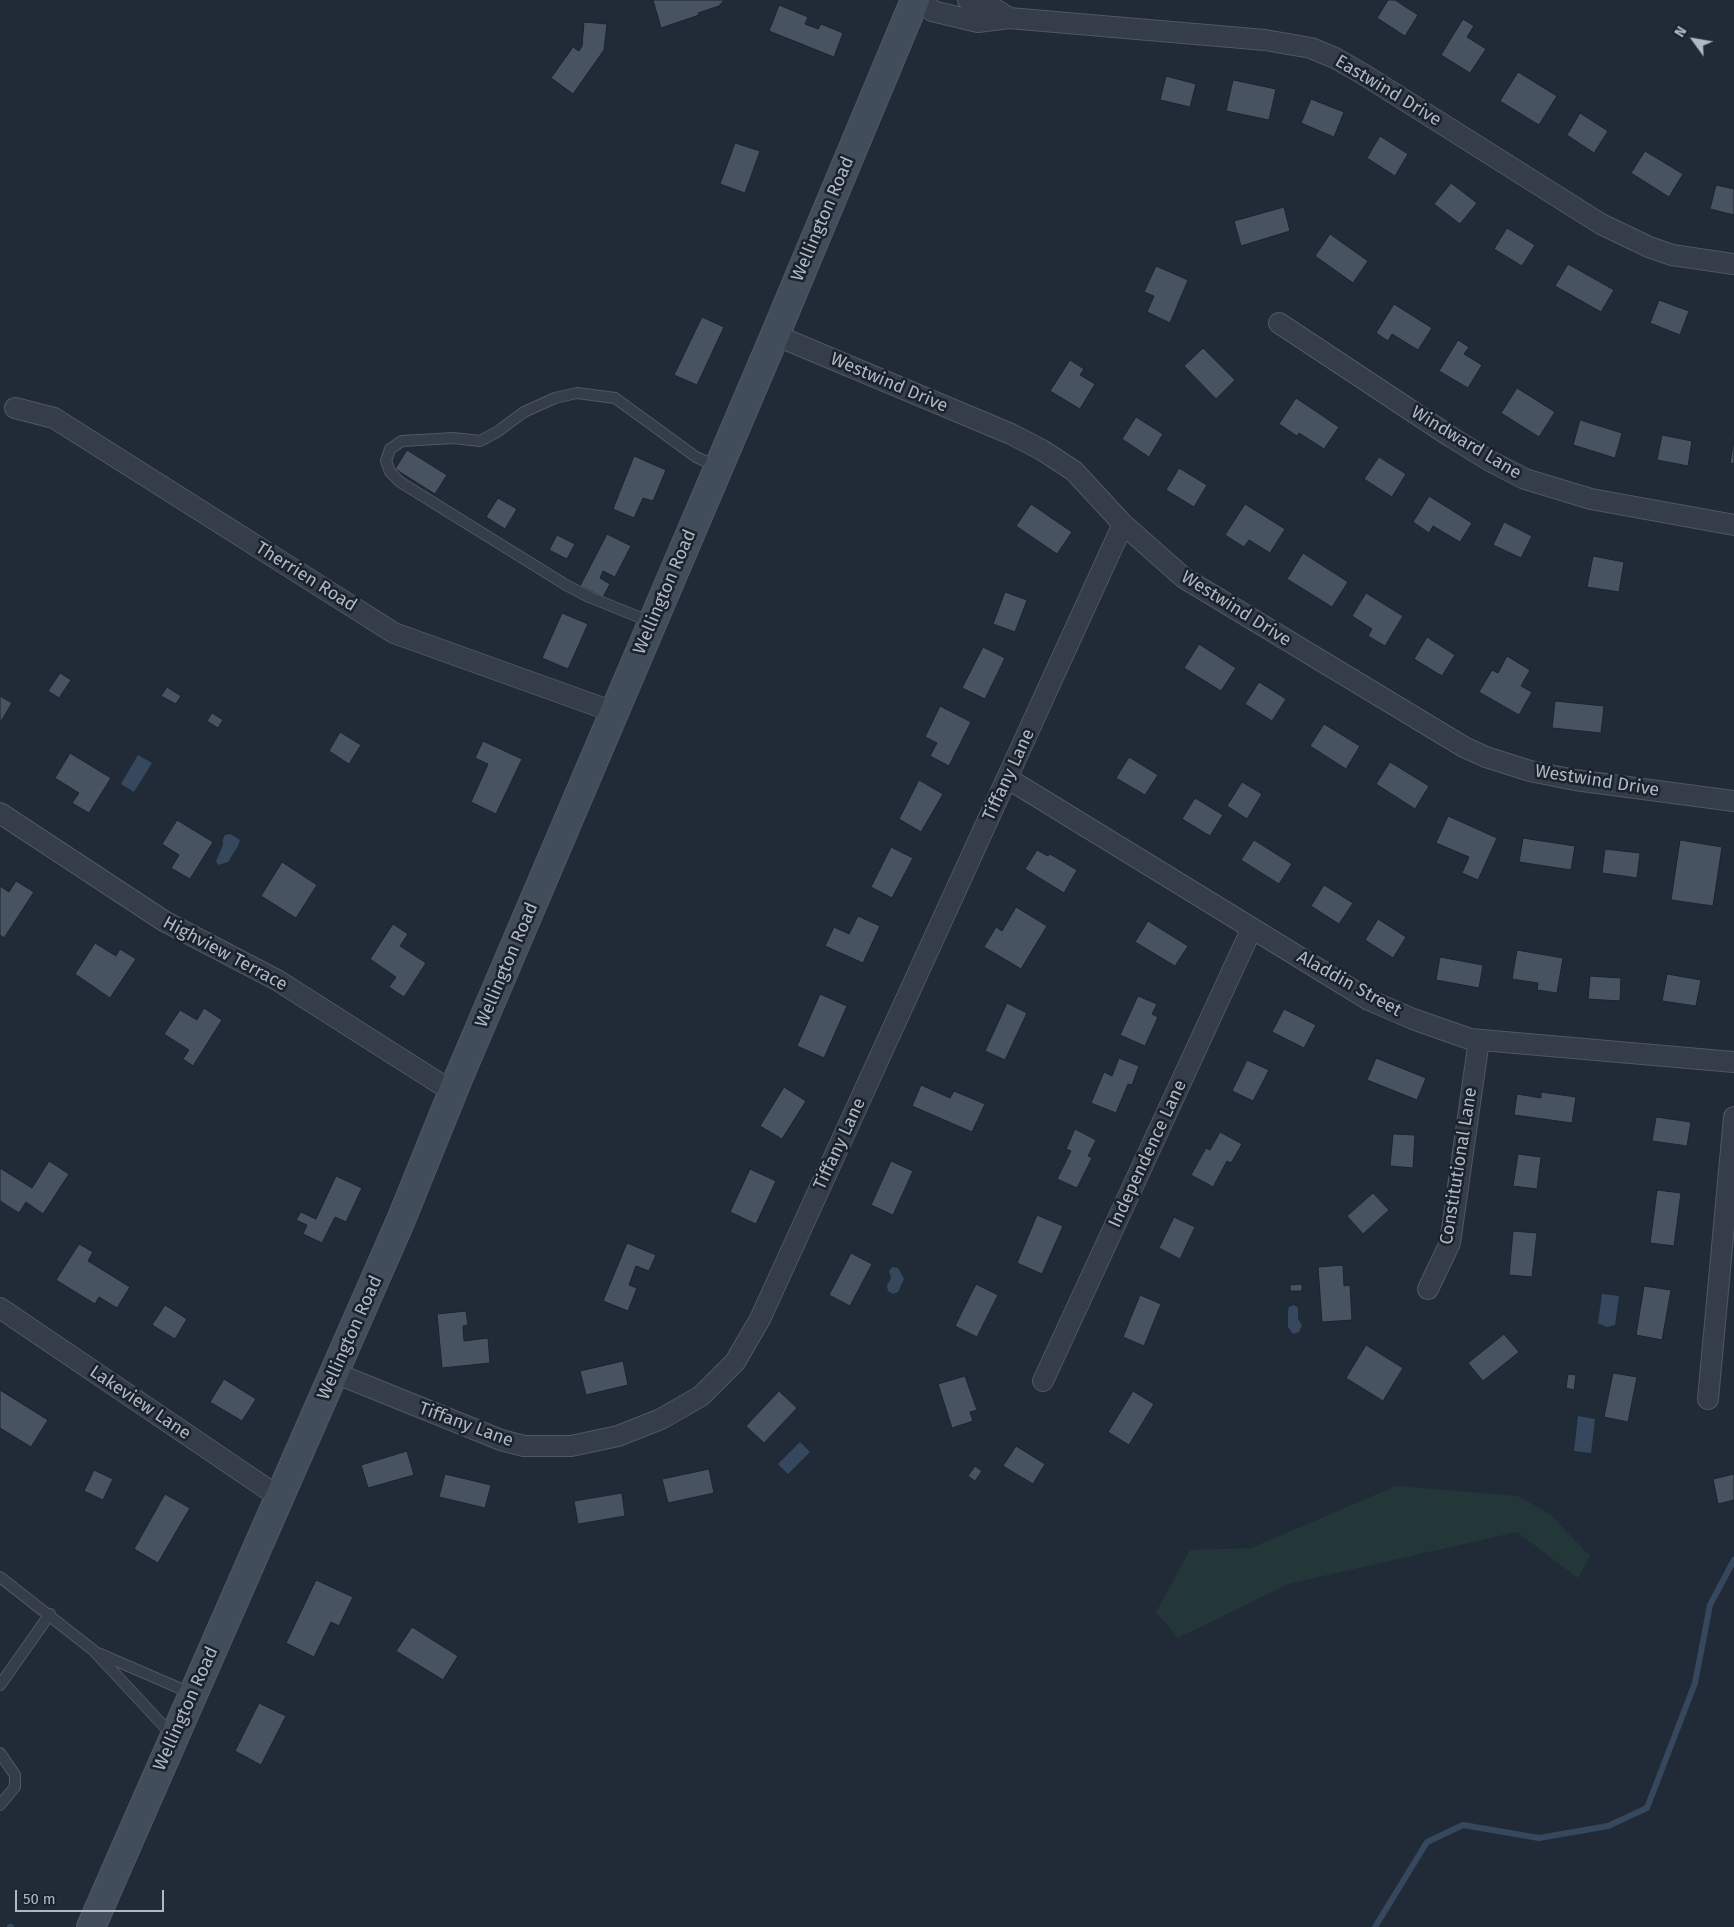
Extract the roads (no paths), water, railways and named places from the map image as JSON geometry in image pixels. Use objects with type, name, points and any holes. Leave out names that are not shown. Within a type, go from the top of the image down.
[{"type":"main road","name":"Wellington Road","points":[[91,1927],[401,1220],[453,1092],[775,335],[915,0]]},
{"type":"street","name":"Eastwind Drive","points":[[924,0],[932,11],[978,22],[1009,18],[1265,40],[1310,48],[1335,58],[1363,74],[1608,228],[1649,248],[1672,255],[1734,264]]},
{"type":"street","name":"Eastwind Drive","points":[[968,0],[990,6],[1009,18]]},
{"type":"street","name":"Windward Lane","points":[[1279,323],[1451,437],[1490,461],[1525,479],[1591,499],[1734,524]]},
{"type":"street","name":"Westwind Drive","points":[[775,335],[1011,434],[1042,450],[1074,471],[1124,524],[1184,578],[1224,604],[1464,747],[1486,757],[1530,771],[1574,780],[1734,801]]},
{"type":"street","name":"Therrien Road","points":[[15,408],[54,418],[394,633],[614,712]]},
{"type":"street","name":"Tiffany Lane","points":[[335,1373],[474,1431],[524,1446],[571,1446],[618,1436],[662,1419],[701,1396],[734,1362],[760,1319],[1124,524]]},
{"type":"street","name":"Aladdin Street","points":[[1007,778],[1370,1000],[1413,1019],[1470,1039],[1734,1062]]},
{"type":"street","name":"Highview Terrace","points":[[0,812],[164,922],[277,980],[453,1092]]},
{"type":"street","name":"Independence Lane","points":[[1043,1381],[1252,928]]},
{"type":"street","name":"Constitutional Lane","points":[[1428,1289],[1450,1243],[1479,1040]]},
{"type":"street","points":[[1708,1399],[1734,1117]]},
{"type":"street","name":"Lakeview Lane","points":[[0,1308],[279,1497]]},
{"type":"lane","points":[[652,622],[587,596],[566,585],[400,482],[390,472],[386,461],[390,449],[402,441],[453,438],[480,441],[497,432],[524,412],[555,398],[578,393],[614,398],[696,457],[718,467]]},
{"type":"lane","points":[[0,1577],[50,1614],[93,1650],[174,1737]]},
{"type":"lane","points":[[0,1686],[50,1614]]},
{"type":"lane","points":[[93,1650],[193,1694]]},
{"type":"lane","points":[[0,1753],[14,1775],[15,1787],[0,1805]]},
{"type":"water","points":[[138,755],[152,763],[134,792],[121,784]]},
{"type":"water","points":[[230,834],[240,840],[238,846],[228,862],[218,865],[216,861],[223,845],[223,839],[225,835]]},
{"type":"water","points":[[892,1267],[898,1268],[904,1279],[898,1292],[893,1294],[888,1291],[887,1286],[891,1278],[889,1271]]},
{"type":"water","points":[[1602,1294],[1619,1296],[1615,1325],[1607,1327],[1598,1323]]},
{"type":"water","points":[[1294,1305],[1298,1308],[1298,1319],[1302,1325],[1299,1332],[1293,1334],[1288,1327],[1288,1311],[1289,1307]]},
{"type":"water","points":[[1578,1416],[1595,1419],[1591,1453],[1574,1451]]},
{"type":"water","points":[[800,1442],[810,1452],[788,1474],[778,1464]]},
{"type":"waterway","points":[[1375,1927],[1427,1842],[1463,1825],[1539,1838],[1608,1826],[1647,1808],[1695,1683],[1710,1605],[1734,1560]]}]
